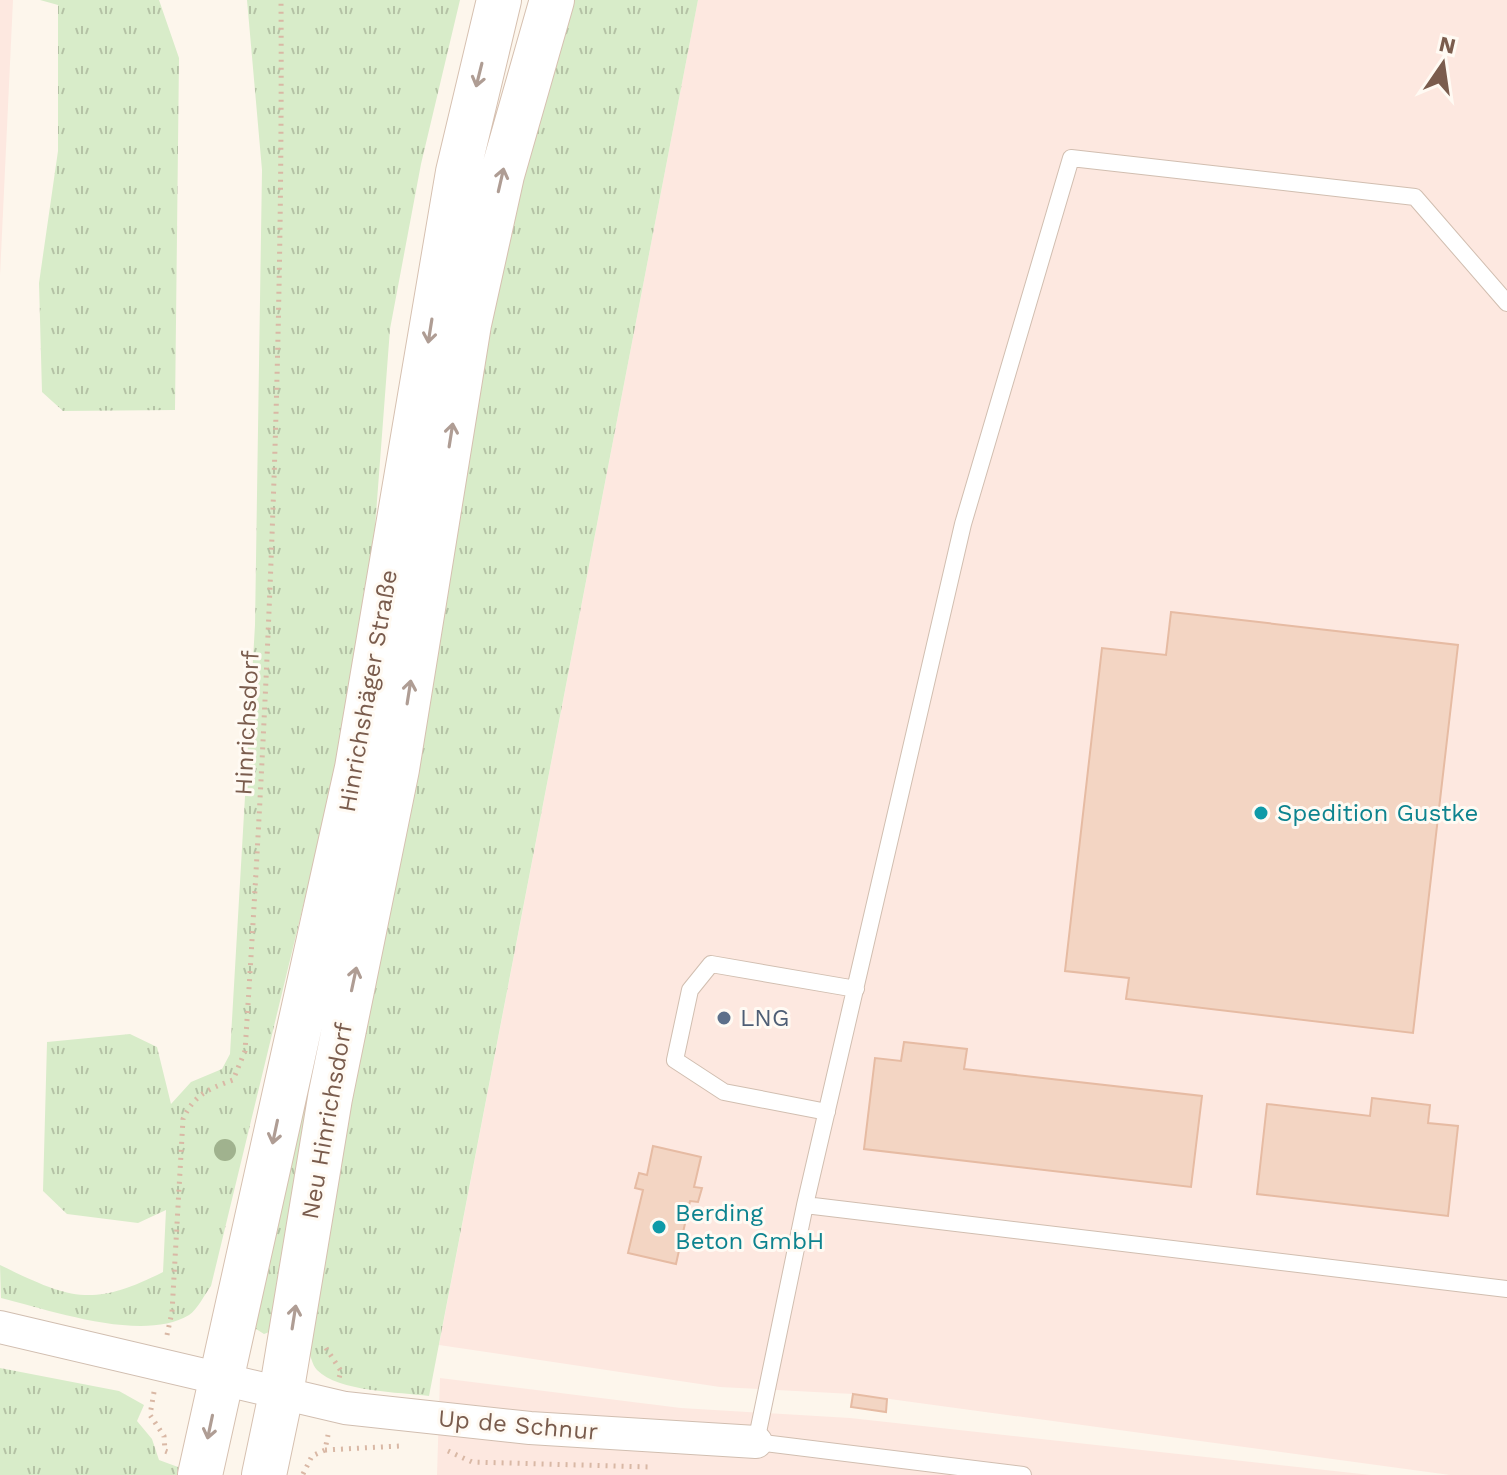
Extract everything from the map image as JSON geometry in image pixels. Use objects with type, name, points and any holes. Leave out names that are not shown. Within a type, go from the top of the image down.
[{"type":"main road","name":"Hinrichshäger Straße","points":[[220,1379],[357,768],[458,172],[499,0]]},
{"type":"main road","name":"Hinrichshäger Straße","points":[[397,769],[469,324],[502,175],[552,0]]},
{"type":"main road","name":"Neu Hinrichsdorf","points":[[264,1475],[281,1394],[330,1098],[397,769]]},
{"type":"main road","points":[[200,1475],[220,1379]]},
{"type":"street","name":"Up de Schnur","points":[[0,1327],[345,1408],[530,1428],[756,1442]]},
{"type":"lane","points":[[1023,1475],[756,1442],[805,1205],[963,524],[1071,158],[1415,197],[1507,303]]},
{"type":"lane","points":[[827,1112],[724,1092],[675,1060],[690,990],[711,964],[856,989]]},
{"type":"lane","points":[[805,1205],[1507,1289]]},
{"type":"path","name":"Hinrichsdorf","points":[[150,1415],[172,1312],[183,1119],[192,1101],[206,1090],[233,1080],[245,1051],[274,550],[283,246],[281,0]]},
{"type":"shaded area","points":[[0,0],[13,0],[0,276]]},
{"type":"shaded area","points":[[698,0],[1507,0],[1507,1475],[1450,1475],[853,1394],[720,1387],[439,1345]]},
{"type":"shaded area","points":[[440,1378],[681,1408],[850,1418],[1371,1475],[437,1475]]},
{"type":"green space","points":[[40,0],[159,0],[179,58],[175,410],[63,411],[42,392],[39,283],[58,151],[58,5]]},
{"type":"green space","points":[[247,0],[460,0],[421,164],[390,329],[372,567],[346,729],[211,1286],[189,1315],[170,1323],[122,1325],[96,1322],[1,1298],[0,1265],[45,1286],[81,1295],[117,1291],[163,1272],[166,1210],[138,1223],[67,1214],[43,1191],[47,1042],[130,1034],[157,1047],[171,1104],[191,1082],[222,1069],[230,1054],[255,625],[262,170]]},
{"type":"green space","points":[[572,0],[698,0],[429,1396],[370,1390],[327,1377],[315,1368],[307,1346],[487,328],[525,159]]},
{"type":"green space","points":[[338,918],[277,1329],[264,1334],[253,1327]]},
{"type":"green space","points":[[0,1368],[119,1391],[144,1405],[137,1421],[152,1439],[159,1460],[178,1467],[177,1475],[0,1475]]},
{"type":"building","name":"Spedition Gustke","points":[[1171,612],[1458,645],[1413,1033],[1126,999],[1129,978],[1065,971],[1102,648],[1166,655]]},
{"type":"building","points":[[904,1042],[967,1049],[964,1069],[1202,1096],[1191,1187],[864,1149],[875,1058],[901,1061]]},
{"type":"building","points":[[1372,1098],[1430,1105],[1428,1123],[1458,1126],[1448,1216],[1257,1194],[1267,1104],[1370,1116]]},
{"type":"building","name":"Berding Beton GmbH","points":[[653,1146],[701,1157],[694,1187],[702,1188],[698,1202],[690,1201],[676,1264],[628,1253],[643,1190],[635,1188],[639,1173],[647,1175]]},
{"type":"building","points":[[853,1394],[887,1399],[886,1412],[851,1407]]},
{"type":"place","name":"Spedition Gustke","points":[[1261,813]]},
{"type":"place","name":"LNG","points":[[724,1018]]},
{"type":"place","name":"Berding Beton GmbH","points":[[659,1227]]}]
